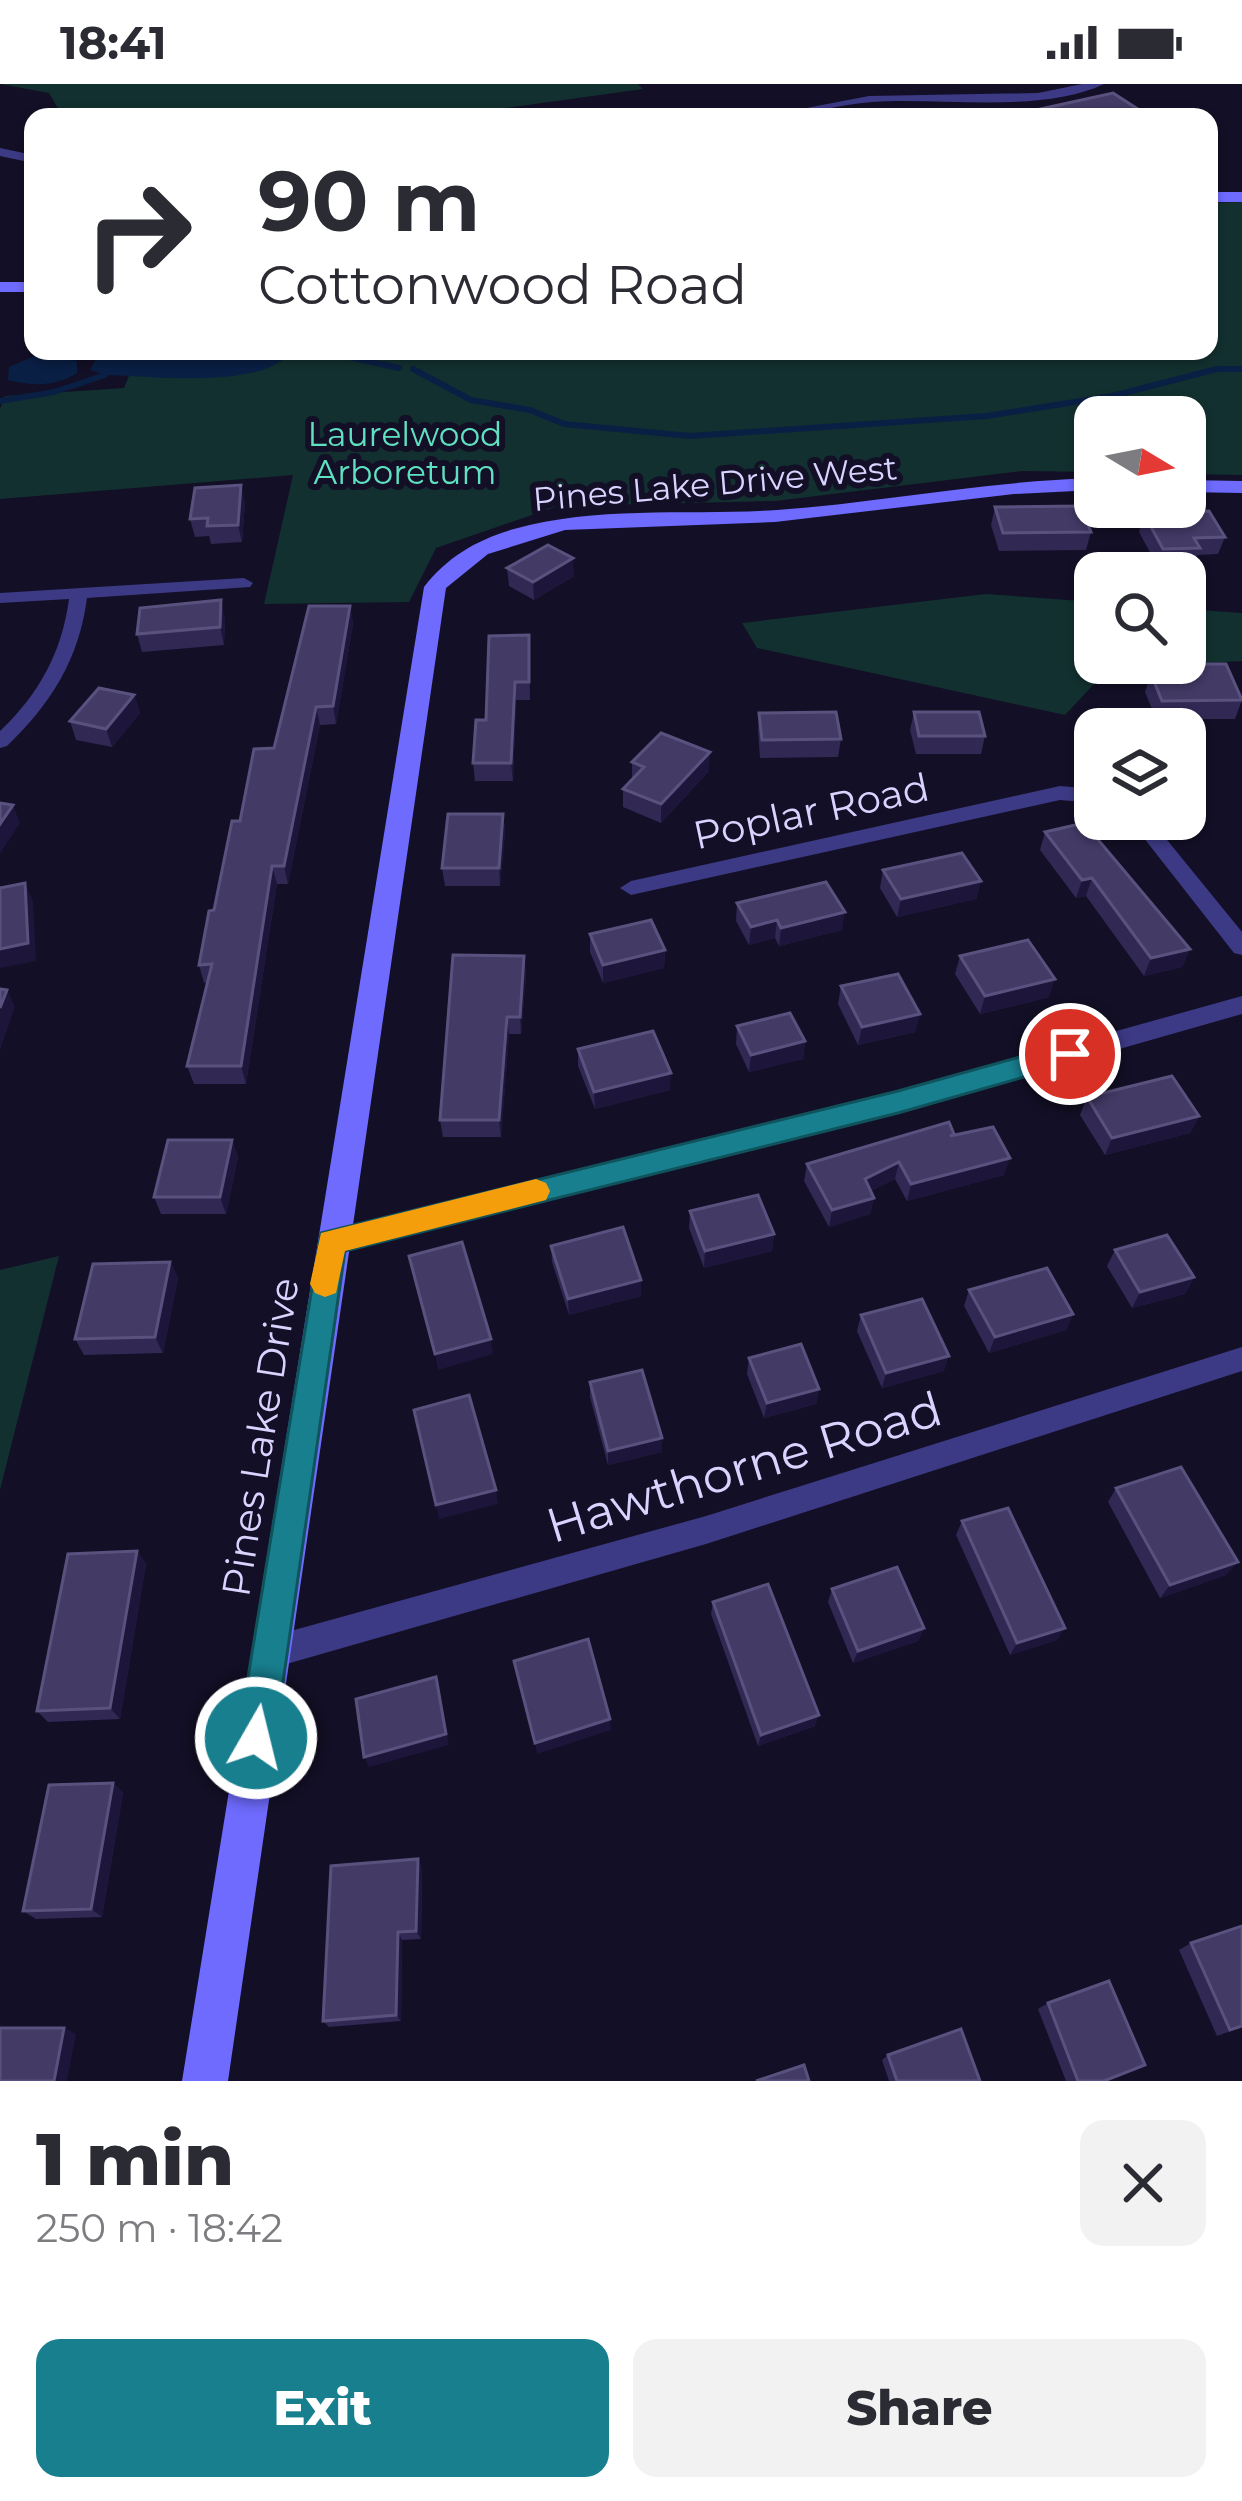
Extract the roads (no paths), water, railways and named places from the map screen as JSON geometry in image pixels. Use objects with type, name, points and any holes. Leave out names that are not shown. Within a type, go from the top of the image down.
[{"type":"street","points":[[812,108],[837,103],[1038,96],[1099,84]]},
{"type":"street","points":[[825,93],[837,103]]},
{"type":"street","name":"Pines Lake Drive West","points":[[400,806],[435,587],[464,558],[486,546],[576,522],[769,517],[1006,486],[1074,484]]},
{"type":"street","points":[[1206,486],[1242,487]]},
{"type":"street","points":[[0,598],[244,583]]},
{"type":"street","points":[[0,742],[31,713],[62,668],[75,636],[79,593]]},
{"type":"street","name":"Poplar Road","points":[[631,888],[1060,793],[1074,794]]},
{"type":"street","name":"Pines Lake Drive","points":[[205,2081],[400,806]]},
{"type":"street","points":[[1156,840],[1242,947]]},
{"type":"street","points":[[332,1242],[898,1102],[1242,1005]]},
{"type":"street","name":"Hawthorne Road","points":[[269,1653],[706,1530],[1242,1359]]},
{"type":"water","points":[[25,360],[70,360],[77,361],[77,373],[61,381],[26,383],[8,380],[9,367]]},
{"type":"water","points":[[95,360],[281,360],[227,377],[105,375],[90,370]]},
{"type":"waterway","points":[[362,360],[399,368]]},
{"type":"waterway","points":[[413,369],[471,400],[530,410],[564,424],[690,436],[987,416],[1112,396],[1217,369],[1242,369]]},
{"type":"waterway","points":[[0,401],[54,392],[105,375]]},
{"type":"park label","name":"Laurelwood Arboretum","points":[[405,453]]}]
